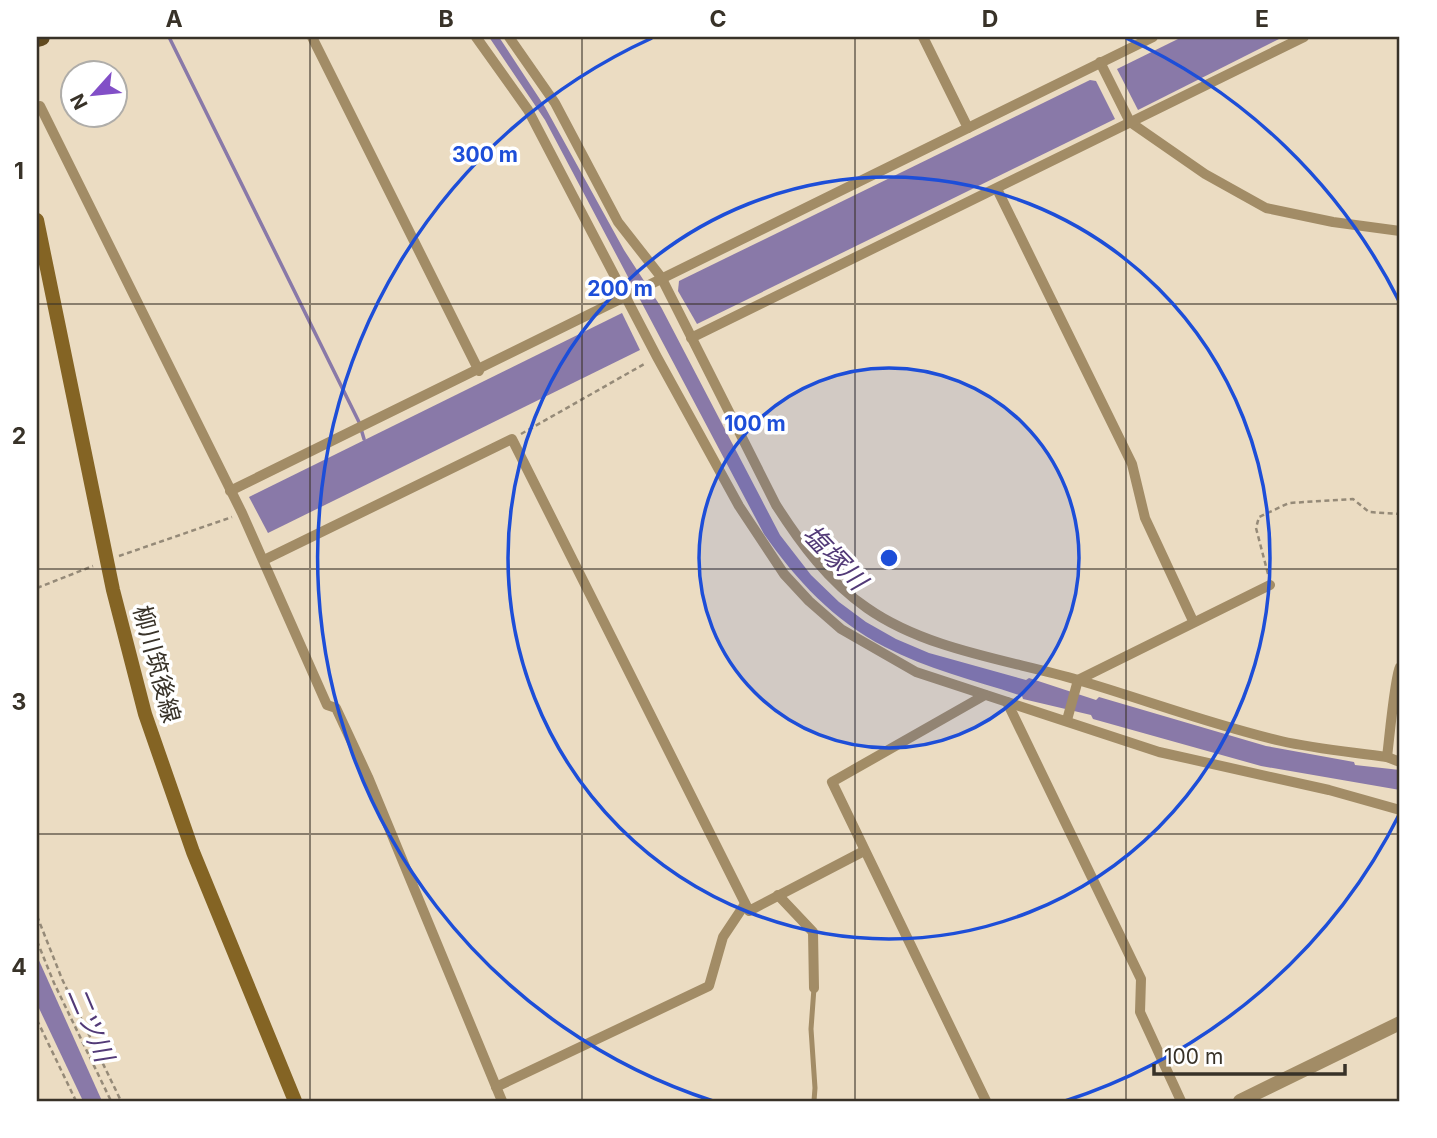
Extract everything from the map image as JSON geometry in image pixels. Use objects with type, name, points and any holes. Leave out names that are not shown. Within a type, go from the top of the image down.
[{"type":"main road","name":"柳川筑後線","points":[[37,220],[107,560],[145,714],[192,852],[295,1101]]},
{"type":"street","points":[[312,37],[479,371]]},
{"type":"street","points":[[476,37],[528,110],[624,296],[758,537],[784,574],[841,629],[916,672],[1159,752],[1329,790],[1400,810]]},
{"type":"street","points":[[509,37],[555,103],[618,222],[662,277],[776,505],[799,541],[833,579],[867,608],[902,629],[929,640],[1205,721],[1284,742],[1387,757],[1400,762]]},
{"type":"street","points":[[923,37],[968,128]]},
{"type":"street","points":[[230,491],[479,371],[662,277],[1153,37]]},
{"type":"street","points":[[691,338],[1304,37]]},
{"type":"street","points":[[1100,62],[1130,122],[1205,174],[1266,208],[1332,222],[1400,231]]},
{"type":"street","points":[[37,107],[40,106],[242,513],[327,705],[336,708],[368,777],[502,1101]]},
{"type":"street","points":[[997,189],[1132,464],[1145,518],[1193,621]]},
{"type":"street","points":[[264,560],[512,439],[748,911],[864,852]]},
{"type":"street","points":[[1067,720],[1077,684],[1193,621],[1270,584]]},
{"type":"street","points":[[1387,757],[1397,688],[1396,674],[1400,667]]},
{"type":"street","points":[[985,695],[832,782],[986,1101]]},
{"type":"street","points":[[1007,702],[1142,979],[1140,1012],[1181,1101]]},
{"type":"street","points":[[778,895],[813,932],[814,988]]},
{"type":"street","points":[[496,1087],[709,986],[723,937],[745,904]]},
{"type":"street","points":[[1240,1101],[1400,1023]]},
{"type":"lane","points":[[814,988],[811,1029],[814,1101]]},
{"type":"path","points":[[512,439],[657,357]]},
{"type":"path","points":[[1270,584],[1256,527],[1259,517],[1289,503],[1353,499],[1369,512],[1400,514]]},
{"type":"path","points":[[37,588],[107,560],[242,513]]},
{"type":"path","points":[[37,916],[62,979],[121,1101]]},
{"type":"path","points":[[37,940],[54,983],[111,1101]]},
{"type":"path","points":[[37,1020],[76,1101]]},
{"type":"shaded area","name":"塩塚川","points":[[489,37],[499,37],[545,107],[624,250],[661,307],[780,535],[811,575],[839,602],[896,639],[929,653],[1026,680],[1029,678],[1096,700],[1099,697],[1266,746],[1354,762],[1355,765],[1400,770],[1400,790],[1261,766],[1093,719],[1091,715],[1023,699],[1022,696],[901,655],[866,637],[833,612],[803,583],[764,534],[545,120]]},
{"type":"shaded area","points":[[1182,37],[1283,37],[1138,110],[1117,69]]},
{"type":"shaded area","points":[[1090,80],[1096,81],[1115,119],[697,324],[678,291],[679,281]]},
{"type":"shaded area","points":[[622,313],[640,350],[268,533],[249,497]]},
{"type":"shaded area","points":[[37,956],[102,1101],[83,1101],[37,1004]]},
{"type":"waterway","points":[[169,37],[359,422],[364,439]]},
{"type":"water label","name":"二ツ川","points":[[91,1024]]}]
